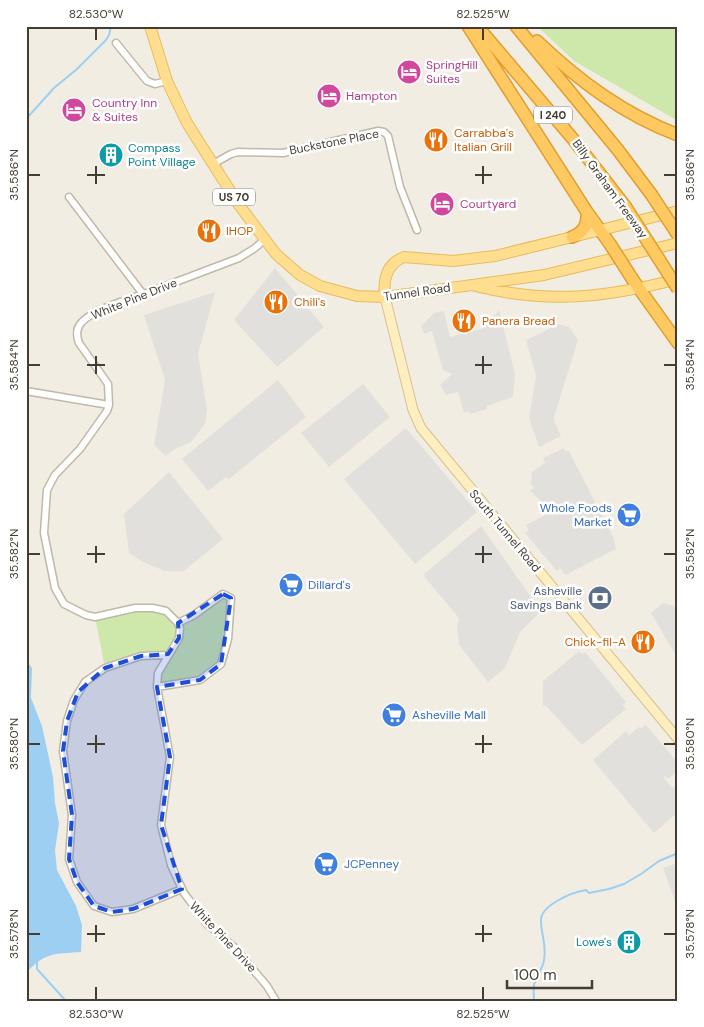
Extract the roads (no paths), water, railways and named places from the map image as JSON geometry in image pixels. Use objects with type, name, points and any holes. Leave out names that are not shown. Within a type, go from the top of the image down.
[{"type":"highway","points":[[468,26],[587,212],[678,343]]},
{"type":"highway","name":"Billy Graham Freeway","points":[[477,26],[573,139],[625,206],[678,289]]},
{"type":"highway","points":[[518,26],[532,36],[572,73],[600,94],[634,116],[677,137]]},
{"type":"highway","name":"I 240","points":[[518,26],[618,150],[651,194],[678,235]]},
{"type":"highway","points":[[572,237],[584,230],[588,221],[587,212]]},
{"type":"main road","name":"Tunnel Road","points":[[150,26],[167,81],[187,123],[213,164],[264,240],[276,254],[300,275],[320,286],[356,296],[384,297],[544,275],[678,243]]},
{"type":"main road","points":[[384,297],[384,279],[388,269],[404,257],[469,260],[495,256],[678,211]]},
{"type":"main road","points":[[470,285],[514,294],[560,298],[587,296],[636,284],[678,279]]},
{"type":"main road","name":"South Tunnel Road","points":[[384,297],[413,410],[421,428],[678,739]]},
{"type":"street","points":[[116,43],[147,81],[155,84],[167,81]]},
{"type":"street","name":"Buckstone Place","points":[[213,164],[238,152],[283,152],[378,131],[384,132],[388,136],[400,187],[417,230]]},
{"type":"street","points":[[69,197],[143,294]]},
{"type":"street","name":"White Pine Drive","points":[[108,405],[108,384],[79,343],[77,328],[80,323],[89,316],[239,258],[264,240]]},
{"type":"street","points":[[26,391],[108,405],[107,411],[80,449],[55,476],[48,490],[44,533],[55,588],[64,604],[86,615],[95,617],[135,608],[153,608],[166,611],[178,623],[194,615],[223,594],[230,598],[228,639],[221,664],[200,680],[157,687]]},
{"type":"street","name":"White Pine Drive","points":[[178,623],[179,638],[158,673],[157,687],[170,757],[162,825],[171,865],[182,889],[208,924],[234,947],[267,986],[276,1001]]},
{"type":"street","points":[[168,655],[141,656],[105,668],[85,682],[74,700],[67,721],[63,751],[72,815],[69,859],[77,882],[94,906],[112,912],[133,909],[182,889]]},
{"type":"water","points":[[26,661],[32,668],[31,698],[42,726],[53,777],[59,823],[55,850],[57,870],[76,906],[82,925],[81,952],[51,955],[39,961],[26,973]]},
{"type":"waterway","points":[[26,119],[54,88],[77,69],[106,40],[111,26]]},
{"type":"waterway","points":[[534,1001],[534,985],[545,955],[541,921],[542,915],[546,910],[558,900],[573,893],[586,890],[589,893],[624,884],[659,861],[678,853]]},
{"type":"waterway","points":[[37,960],[37,969],[66,1001]]},
{"type":"place","name":"SpringHill Suites","points":[[409,72]]},
{"type":"place","name":"Hampton","points":[[329,96]]},
{"type":"place","name":"Country Inn & Suites","points":[[74,110]]},
{"type":"place","name":"Carrabba's Italian Grill","points":[[436,140]]},
{"type":"place","name":"Compass Point Village","points":[[111,155]]},
{"type":"place","name":"Courtyard","points":[[442,204]]},
{"type":"place","name":"IHOP","points":[[209,231]]},
{"type":"place","name":"Chili's","points":[[276,302]]},
{"type":"place","name":"Panera Bread","points":[[464,321]]},
{"type":"place","name":"Whole Foods Market","points":[[629,515]]},
{"type":"place","name":"Dillard's","points":[[291,585]]},
{"type":"place","name":"Asheville Savings Bank","points":[[600,598]]},
{"type":"place","name":"Chick-fil-A","points":[[643,642]]},
{"type":"place","name":"Asheville Mall","points":[[394,715]]},
{"type":"place","name":"JCPenney","points":[[326,864]]},
{"type":"place","name":"Lowe's","points":[[629,942]]}]
